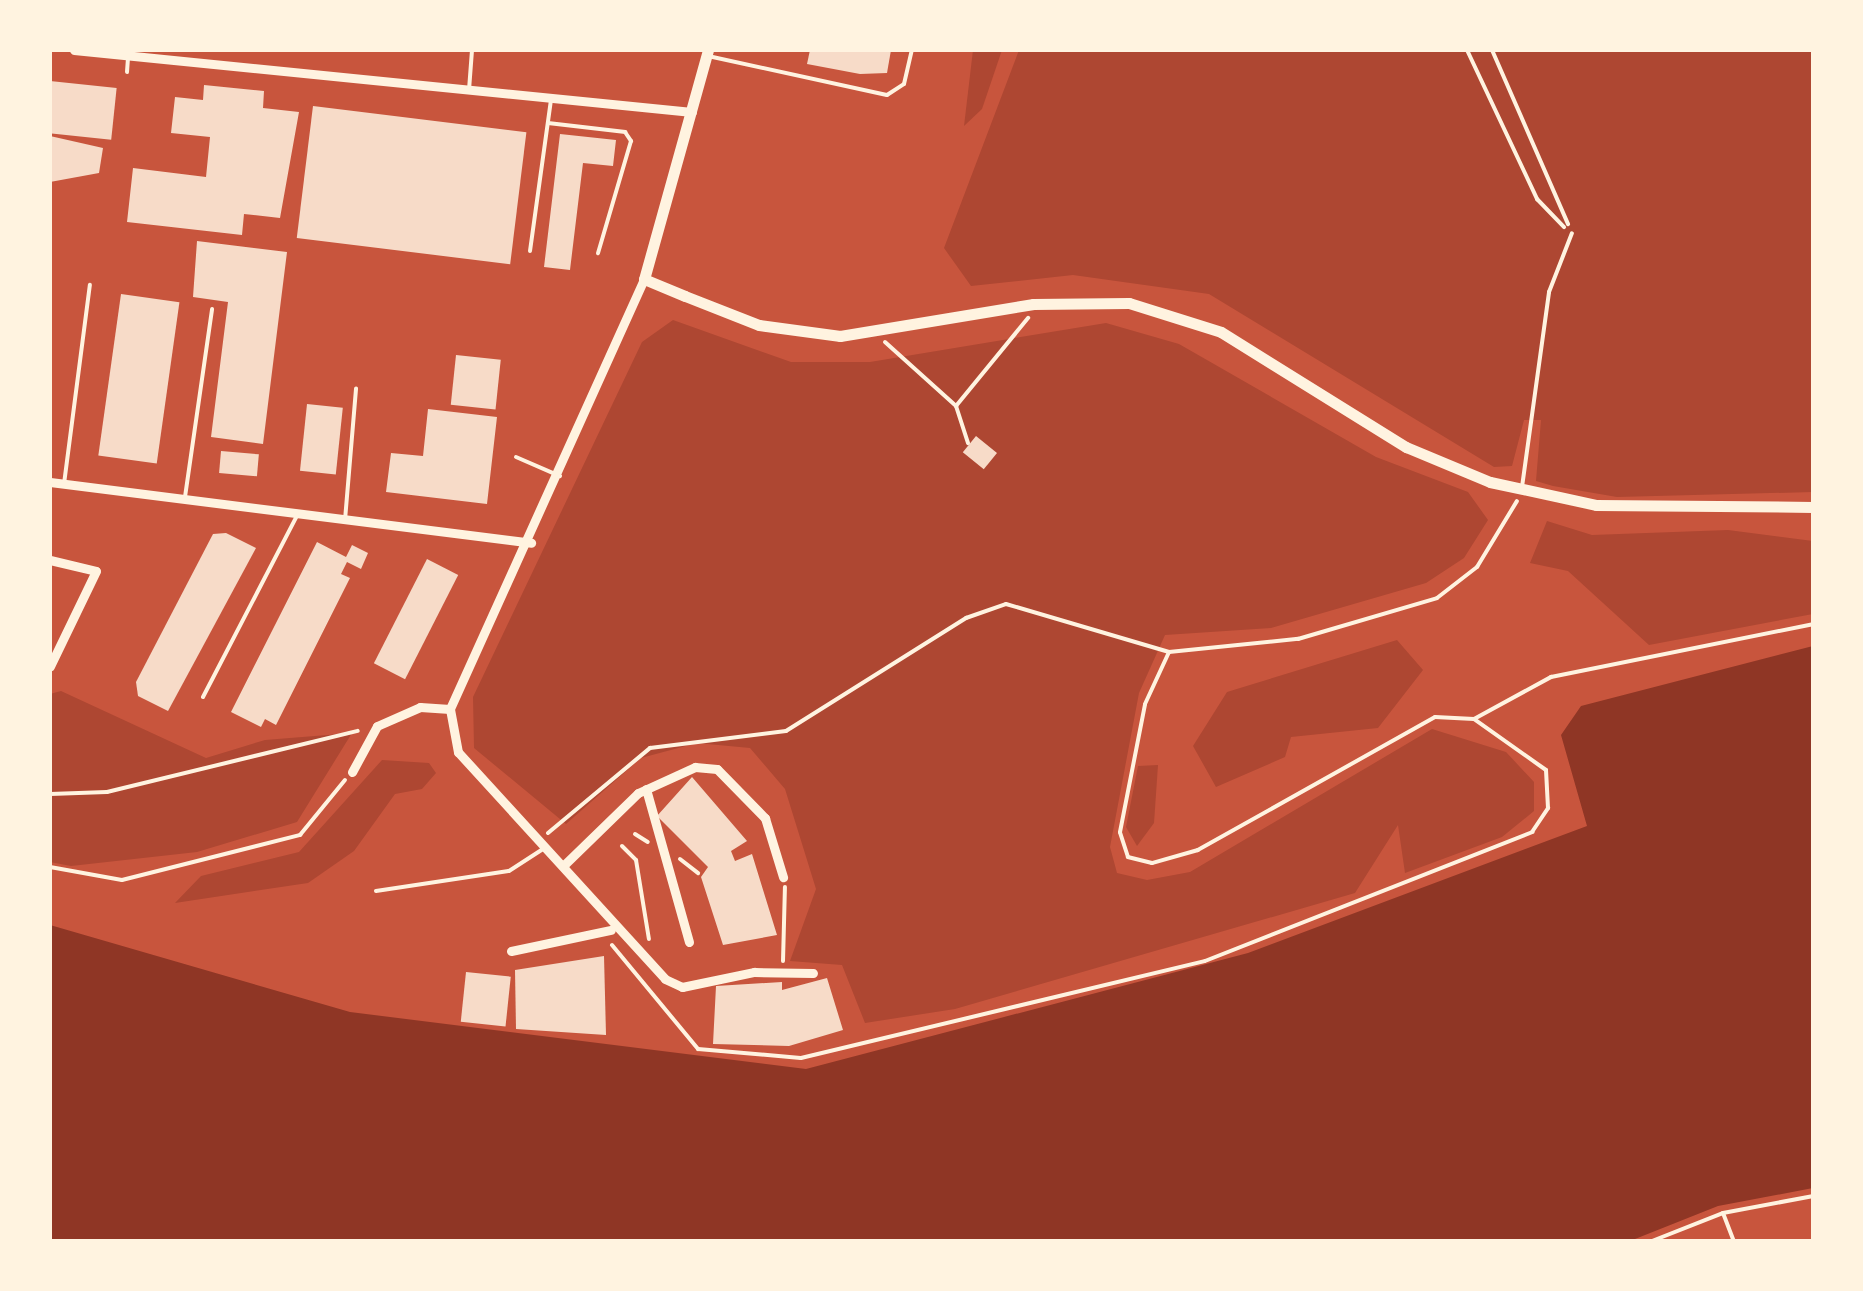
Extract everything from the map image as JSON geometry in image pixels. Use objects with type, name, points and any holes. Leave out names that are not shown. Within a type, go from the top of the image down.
[{"type":"street","points":[[74,50],[692,112]]},
{"type":"street","points":[[708,53],[644,279],[532,543],[450,709],[458,752],[564,864],[611,930],[682,988],[782,970],[813,973]]},
{"type":"street","points":[[644,279],[760,325],[874,333],[1033,304],[1172,312],[1406,447],[1522,490],[1596,506],[1813,507]]},
{"type":"street","points":[[50,482],[532,543]]},
{"type":"street","points":[[50,560],[96,570],[50,666]]},
{"type":"street","points":[[352,772],[377,726],[420,707],[450,709]]},
{"type":"street","points":[[564,864],[646,788],[695,767],[718,769],[764,818],[783,877]]},
{"type":"street","points":[[646,788],[689,942]]},
{"type":"street","points":[[511,951],[611,930]]},
{"type":"lane","points":[[468,90],[472,50]]},
{"type":"lane","points":[[708,53],[887,95],[904,84],[912,50]]},
{"type":"lane","points":[[127,72],[128,56]]},
{"type":"lane","points":[[530,251],[551,98]]},
{"type":"lane","points":[[548,122],[625,132],[631,141],[598,253]]},
{"type":"lane","points":[[1522,490],[1548,292],[1572,232]]},
{"type":"lane","points":[[64,484],[90,285]]},
{"type":"lane","points":[[184,500],[212,308]]},
{"type":"lane","points":[[346,520],[356,388]]},
{"type":"lane","points":[[516,457],[560,476]]},
{"type":"lane","points":[[204,697],[298,514]]},
{"type":"lane","points":[[376,891],[510,871],[546,846]]},
{"type":"path","points":[[1467,50],[1536,199],[1572,232]]},
{"type":"path","points":[[1492,50],[1572,232]]},
{"type":"path","points":[[956,406],[1033,304]]},
{"type":"path","points":[[874,333],[956,406],[968,443]]},
{"type":"path","points":[[537,836],[650,748],[786,731],[966,618],[1006,604],[1169,652],[1298,639],[1437,598],[1477,567],[1522,490]]},
{"type":"path","points":[[1169,652],[1145,704],[1120,832],[1128,857],[1152,863],[1198,850],[1397,732],[1436,717],[1474,719],[1551,677],[1813,624]]},
{"type":"path","points":[[611,930],[618,959],[682,1038],[742,1056],[802,1058],[860,1038],[1078,997],[1204,961],[1532,832],[1548,808],[1546,770],[1474,719]]},
{"type":"path","points":[[50,794],[107,792],[377,726]]},
{"type":"path","points":[[50,867],[122,880],[300,835],[352,772]]},
{"type":"path","points":[[622,846],[636,860],[645,958]]},
{"type":"path","points":[[782,970],[791,921],[783,877]]},
{"type":"path","points":[[1652,1241],[1723,1213],[1813,1196]]},
{"type":"path","points":[[1723,1213],[1734,1241]]},
{"type":"shaded area","points":[[973,50],[1002,50],[982,109],[964,126]]},
{"type":"shaded area","points":[[1019,50],[1813,50],[1813,492],[1617,497],[1553,486],[1536,481],[1541,420],[1524,420],[1512,466],[1494,467],[1209,294],[1073,275],[971,286],[944,248]]},
{"type":"shaded area","points":[[673,320],[791,362],[870,362],[1106,323],[1179,344],[1376,457],[1468,492],[1488,520],[1464,558],[1426,583],[1271,628],[1165,635],[1139,693],[1110,847],[1117,873],[1147,880],[1190,872],[1432,729],[1506,752],[1534,782],[1534,811],[1502,837],[1405,873],[1398,825],[1355,893],[955,1009],[865,1023],[842,965],[790,961],[816,889],[785,789],[750,748],[697,743],[641,758],[566,824],[474,748],[473,697],[642,342]]},
{"type":"shaded area","points":[[1547,521],[1592,535],[1728,530],[1813,541],[1813,614],[1649,645],[1568,571],[1530,563]]},
{"type":"shaded area","points":[[1397,640],[1423,670],[1378,728],[1291,737],[1285,757],[1216,787],[1193,746],[1227,692]]},
{"type":"shaded area","points":[[1813,646],[1813,1188],[1718,1206],[1630,1241],[50,1241],[50,925],[350,1012],[806,1069],[1248,953],[1587,826],[1561,735],[1581,706]]},
{"type":"shaded area","points":[[61,691],[206,758],[265,740],[352,733],[297,822],[197,852],[71,866],[50,862],[50,694]]},
{"type":"shaded area","points":[[382,760],[429,763],[436,773],[422,789],[395,794],[354,851],[308,883],[175,903],[201,876],[299,852]]},
{"type":"shaded area","points":[[1158,765],[1154,823],[1137,846],[1126,827],[1138,766]]},
{"type":"building","points":[[810,50],[891,50],[887,73],[860,74],[807,64]]},
{"type":"building","points":[[50,81],[117,88],[111,140],[50,133]]},
{"type":"building","points":[[204,85],[264,91],[263,108],[299,112],[280,218],[244,214],[242,235],[127,222],[133,168],[206,177],[210,137],[171,133],[175,97],[203,100]]},
{"type":"building","points":[[313,106],[526,132],[510,264],[297,238]]},
{"type":"building","points":[[560,134],[616,140],[613,166],[583,163],[570,270],[544,267]]},
{"type":"building","points":[[50,136],[103,148],[99,173],[50,182]]},
{"type":"building","points":[[197,241],[287,252],[263,444],[211,437],[228,302],[193,297]]},
{"type":"building","points":[[121,294],[179,302],[157,464],[98,455]]},
{"type":"building","points":[[456,355],[501,360],[496,409],[451,405]]},
{"type":"building","points":[[307,404],[343,408],[336,474],[300,471]]},
{"type":"building","points":[[428,409],[497,417],[487,504],[386,492],[391,453],[423,456]]},
{"type":"building","points":[[976,436],[997,453],[984,469],[963,452]]},
{"type":"building","points":[[221,451],[259,454],[257,476],[219,473]]},
{"type":"building","points":[[226,533],[256,548],[168,711],[138,696],[136,682],[213,534]]},
{"type":"building","points":[[317,542],[346,557],[352,545],[368,553],[361,569],[347,562],[341,574],[350,578],[276,725],[265,719],[261,727],[231,712]]},
{"type":"building","points":[[427,559],[458,575],[405,679],[374,663]]},
{"type":"building","points":[[692,777],[747,841],[731,851],[735,861],[752,854],[777,935],[723,945],[701,877],[708,867],[657,816]]},
{"type":"building","points":[[604,956],[606,1035],[516,1029],[515,970]]},
{"type":"building","points":[[466,972],[511,977],[506,1026],[461,1022]]},
{"type":"building","points":[[827,978],[843,1030],[789,1046],[713,1044],[716,986],[782,982],[782,990]]}]
